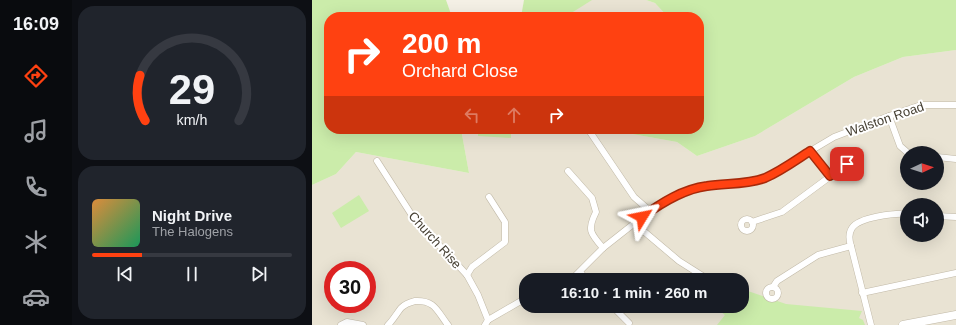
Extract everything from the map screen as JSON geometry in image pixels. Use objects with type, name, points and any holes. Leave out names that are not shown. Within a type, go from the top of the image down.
[{"type":"street","name":"Walston Road","points":[[580,272],[603,248],[634,223],[650,211],[686,191],[706,186],[747,182],[765,178],[834,137],[921,105],[956,105]]},
{"type":"street","points":[[889,116],[900,146]]},
{"type":"street","points":[[591,134],[634,197],[650,211]]},
{"type":"street","points":[[810,151],[830,176]]},
{"type":"street","points":[[944,158],[956,159]]},
{"type":"street","name":"Church Rise","points":[[377,161],[412,217],[467,275],[478,294],[486,323]]},
{"type":"street","points":[[752,222],[782,212],[847,164]]},
{"type":"street","points":[[568,171],[592,198],[596,212],[590,224],[593,237],[603,248]]},
{"type":"street","points":[[467,275],[472,267],[505,242],[505,222],[489,197]]},
{"type":"street","points":[[871,325],[849,239],[851,230],[860,222],[900,214]]},
{"type":"street","points":[[944,216],[956,217]]},
{"type":"street","points":[[634,223],[679,261],[697,273]]},
{"type":"street","points":[[772,286],[777,281],[818,255],[851,246]]},
{"type":"street","points":[[862,293],[956,273]]},
{"type":"street","points":[[388,325],[402,306],[412,302],[422,301],[433,305],[448,325]]},
{"type":"street","points":[[486,323],[519,302]]},
{"type":"street","points":[[619,313],[629,323]]},
{"type":"street","points":[[903,325],[956,314]]},
{"type":"street","points":[[341,325],[347,322],[363,325]]},
{"type":"shaded area","points":[[590,0],[646,0],[655,3],[663,12],[572,12]]},
{"type":"shaded area","points":[[956,50],[956,325],[312,325],[312,185],[336,174],[356,152],[469,173],[462,134],[632,134],[677,142],[697,156],[755,136],[854,77],[903,57]]},
{"type":"green space","points":[[312,0],[446,0],[450,12],[324,12],[324,134],[462,134],[469,173],[356,152],[336,174],[312,185]]},
{"type":"green space","points":[[524,0],[592,0],[573,12],[522,12]]},
{"type":"green space","points":[[646,0],[956,0],[956,50],[903,57],[854,77],[755,136],[697,156],[677,142],[632,134],[704,134],[704,12],[663,12],[655,3]]},
{"type":"green space","points":[[478,134],[511,134],[511,138],[478,136]]},
{"type":"green space","points":[[359,195],[369,211],[341,228],[332,213]]},
{"type":"green space","points":[[749,291],[786,304],[862,311],[859,318],[863,320],[865,325],[717,325],[725,315],[722,313],[749,313]]},
{"type":"route","points":[[642,217],[668,200],[686,191],[706,186],[747,182],[765,178],[810,151],[830,176],[847,164]]}]
